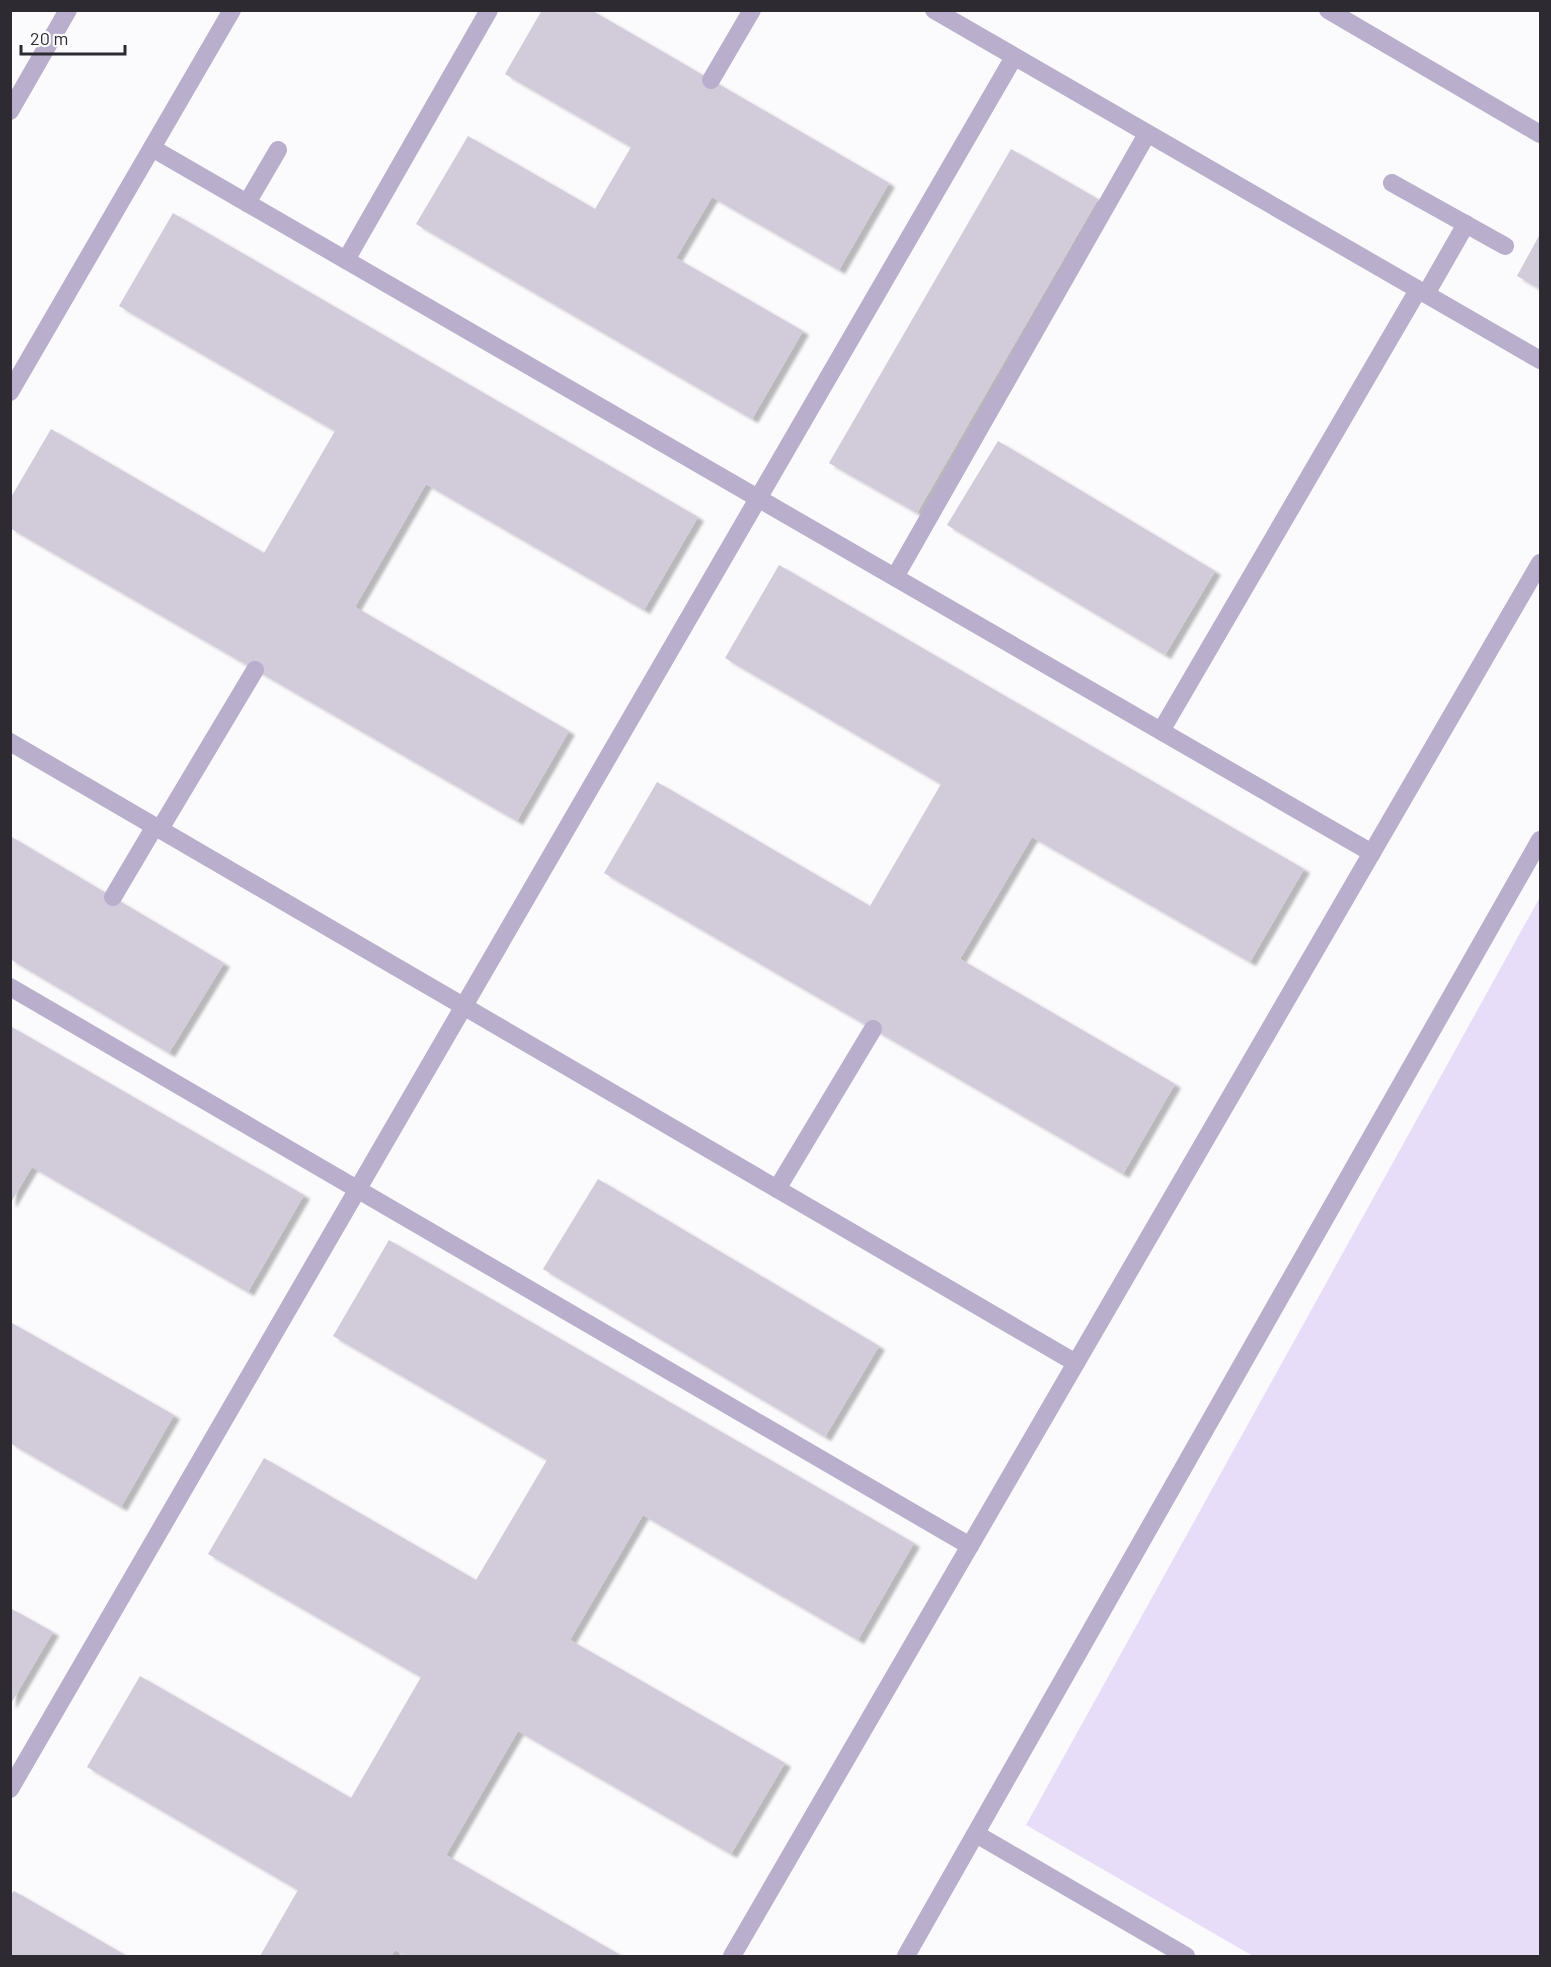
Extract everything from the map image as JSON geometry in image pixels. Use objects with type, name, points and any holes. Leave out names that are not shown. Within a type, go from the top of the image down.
[{"type":"street","points":[[10,111],[68,10]]},
{"type":"street","points":[[10,392],[232,10]]},
{"type":"street","points":[[346,260],[489,10]]},
{"type":"street","points":[[711,80],[752,10]]},
{"type":"street","points":[[934,10],[1540,360]]},
{"type":"street","points":[[1328,10],[1540,134]]},
{"type":"street","points":[[10,1789],[1014,57]]},
{"type":"street","points":[[895,577],[1147,134]]},
{"type":"street","points":[[152,148],[1372,853]]},
{"type":"street","points":[[247,203],[278,150]]},
{"type":"street","points":[[1392,183],[1504,246]]},
{"type":"street","points":[[1161,731],[1422,292],[1466,224]]},
{"type":"street","points":[[732,1956],[1540,563]]},
{"type":"street","points":[[113,897],[255,669]]},
{"type":"street","points":[[10,742],[1076,1363]]},
{"type":"street","points":[[906,1956],[1540,840]]},
{"type":"street","points":[[10,987],[970,1546]]},
{"type":"street","points":[[777,1189],[873,1029]]},
{"type":"street","points":[[976,1834],[1186,1956]]},
{"type":"shaded area","points":[[1540,897],[1540,1956],[1253,1956],[1026,1825]]},
{"type":"building","points":[[542,10],[591,10],[889,183],[839,270],[712,197],[676,258],[803,331],[752,419],[416,224],[468,136],[595,209],[631,147],[505,74]]},
{"type":"building","points":[[1011,149],[1098,199],[917,513],[829,463]]},
{"type":"building","points":[[173,213],[698,517],[644,610],[426,484],[355,607],[569,731],[517,821],[10,528],[10,499],[51,429],[264,553],[335,431],[119,306]]},
{"type":"building","points":[[1540,234],[1540,289],[1517,276]]},
{"type":"building","points":[[998,441],[1215,571],[1165,655],[947,525]]},
{"type":"building","points":[[779,565],[1304,869],[1250,962],[1032,837],[960,959],[1175,1084],[1123,1174],[604,873],[657,782],[870,906],[941,784],[725,658]]},
{"type":"building","points":[[10,836],[224,963],[169,1053],[10,959]]},
{"type":"building","points":[[10,1026],[304,1195],[248,1292],[32,1167],[10,1204]]},
{"type":"building","points":[[598,1179],[879,1346],[825,1437],[543,1269]]},
{"type":"building","points":[[389,1240],[914,1543],[858,1640],[643,1515],[570,1640],[785,1763],[731,1854],[518,1731],[446,1855],[622,1956],[406,1956],[395,1950],[391,1956],[260,1956],[298,1890],[87,1767],[140,1676],[351,1798],[421,1677],[208,1554],[264,1458],[476,1580],[547,1460],[333,1336]]},
{"type":"building","points":[[10,1322],[174,1415],[121,1507],[10,1443]]},
{"type":"building","points":[[10,1608],[53,1632],[10,1705]]},
{"type":"building","points":[[14,1891],[127,1956],[10,1956],[10,1896]]}]
